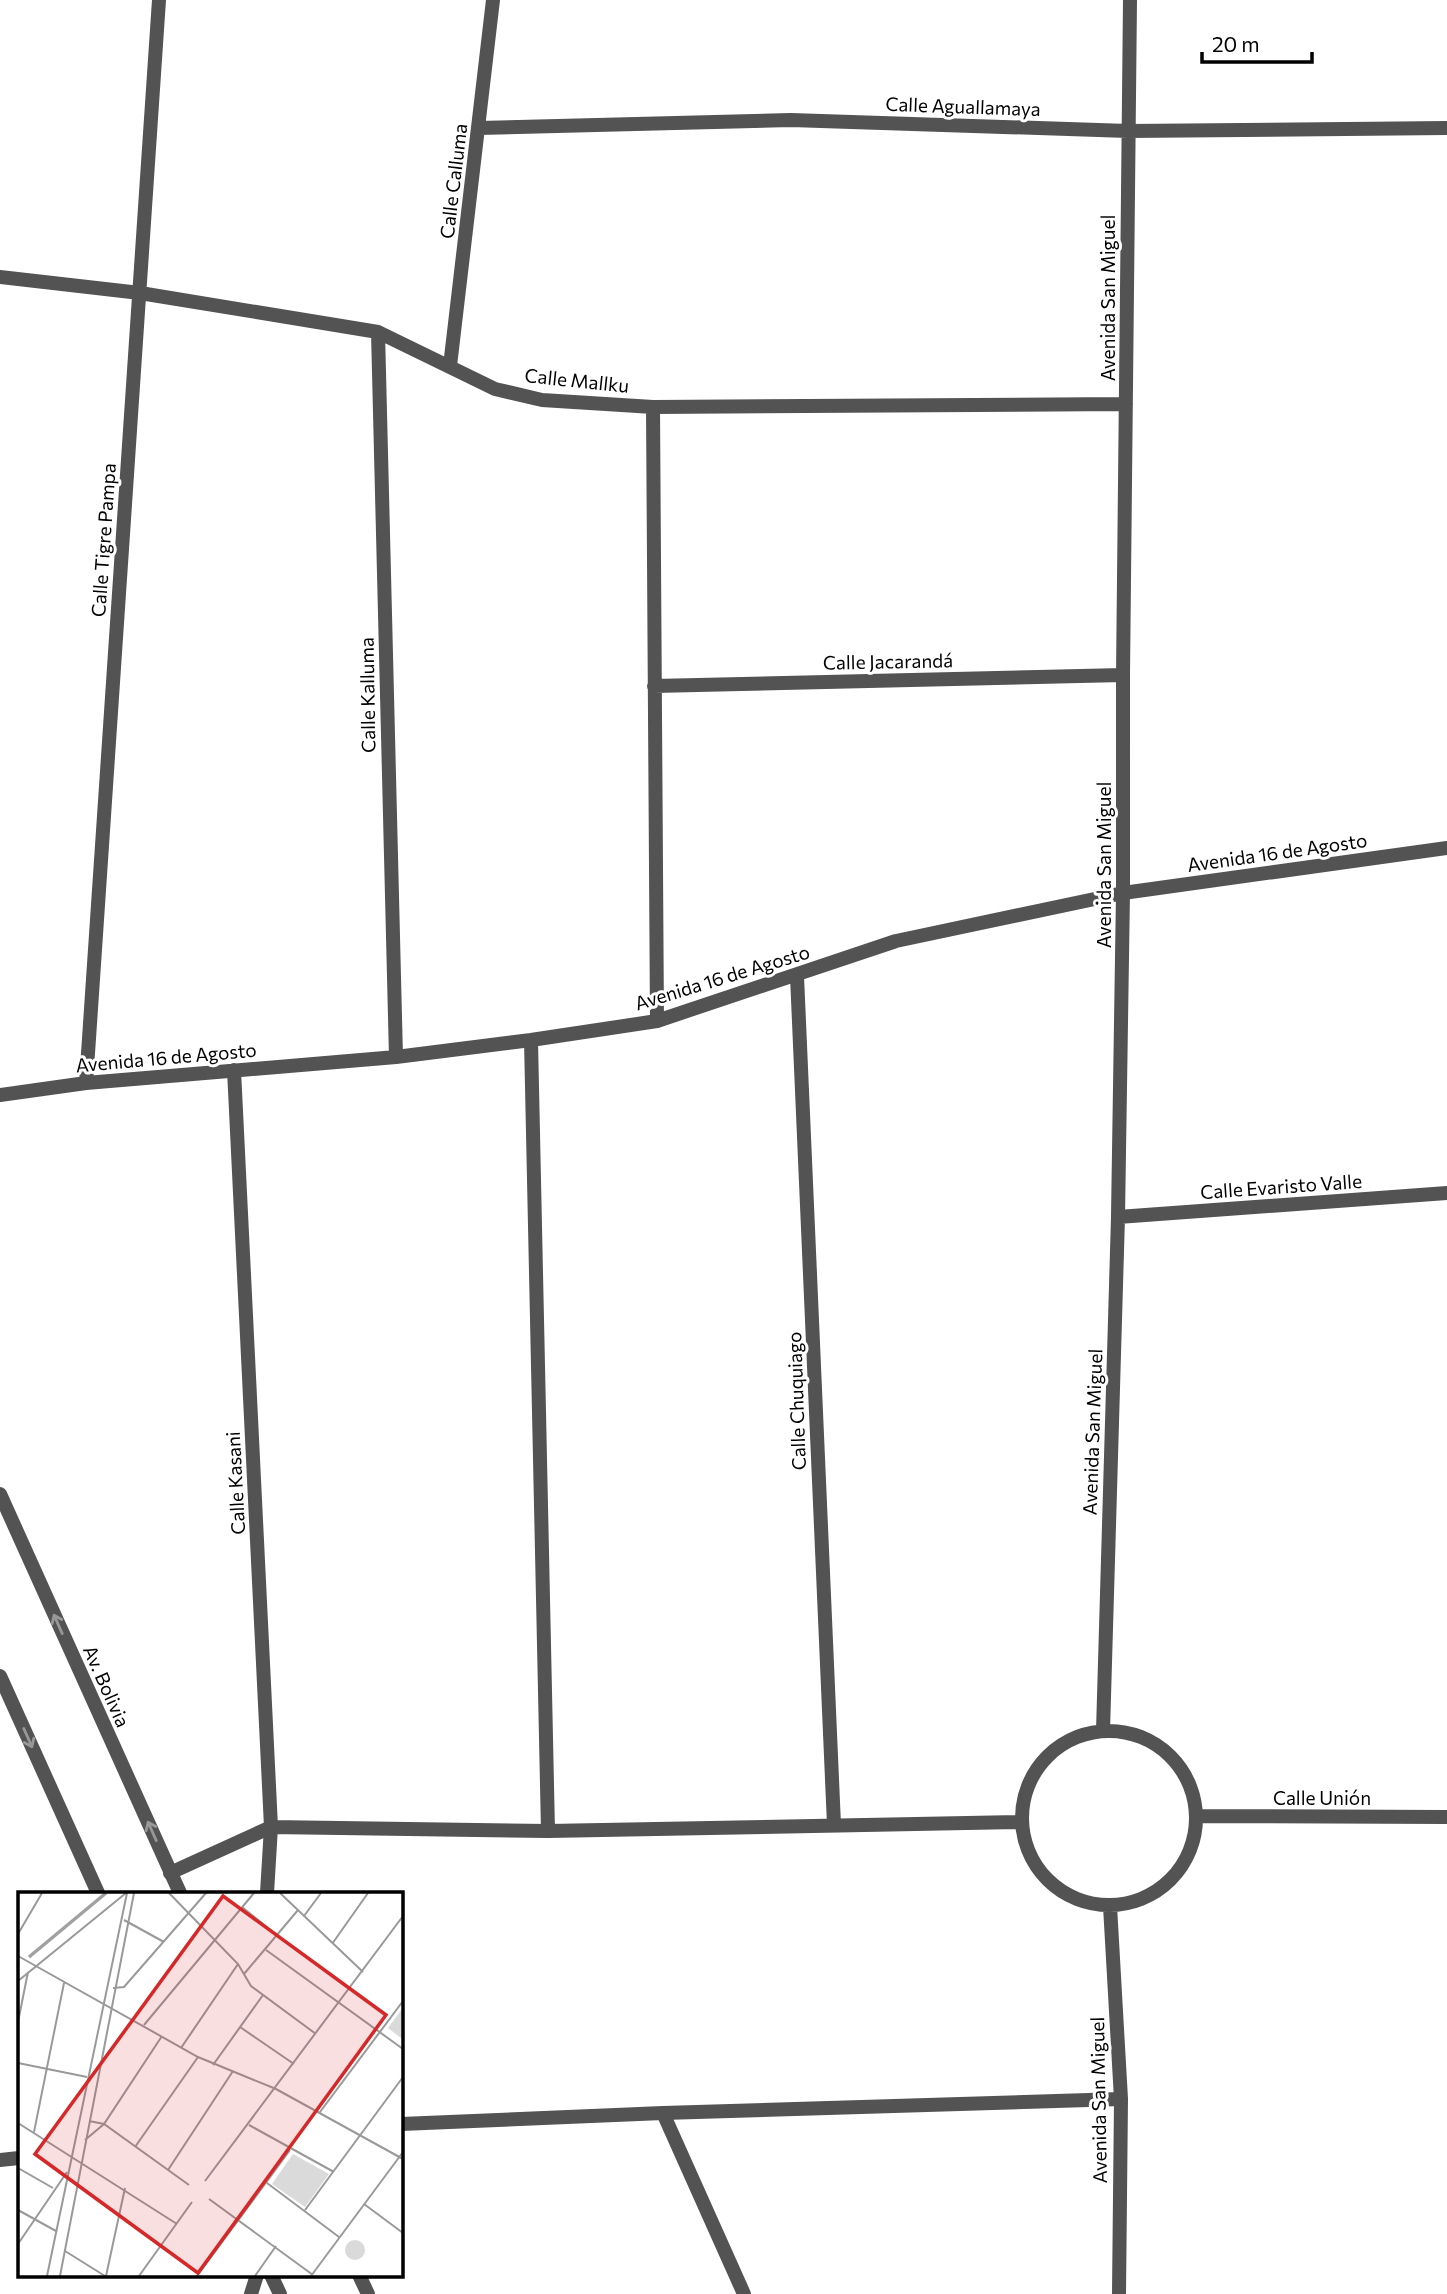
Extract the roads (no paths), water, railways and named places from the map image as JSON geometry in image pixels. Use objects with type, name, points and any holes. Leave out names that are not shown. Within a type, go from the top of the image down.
[{"type":"street","name":"Calle Tigre Pampa","points":[[86,1083],[159,0]]},
{"type":"street","name":"Calle Calluma","points":[[450,366],[493,0]]},
{"type":"street","name":"Avenida San Miguel","points":[[1103,1731],[1118,1217],[1130,0]]},
{"type":"street","name":"Calle Aguallamaya","points":[[479,128],[791,120],[1128,131],[1447,128]]},
{"type":"street","name":"Calle Mallku","points":[[0,277],[139,293],[378,332],[495,388],[542,400],[653,407],[1125,404]]},
{"type":"street","name":"Calle Kalluma","points":[[378,332],[396,1057]]},
{"type":"street","points":[[653,407],[657,1021]]},
{"type":"street","name":"Calle Jacarandá","points":[[654,686],[1123,675]]},
{"type":"street","name":"Avenida 16 de Agosto","points":[[0,1095],[86,1083],[396,1057],[657,1021],[896,942],[1123,893],[1447,848]]},
{"type":"street","name":"Calle Chuquiago","points":[[797,976],[834,1825]]},
{"type":"street","points":[[531,1040],[548,1831]]},
{"type":"street","name":"Calle Kasani","points":[[234,1070],[271,1827],[267,1892]]},
{"type":"street","name":"Calle Evaristo Valle","points":[[1118,1217],[1447,1193]]},
{"type":"street","name":"Av. Bolivia","points":[[0,1494],[180,1892]]},
{"type":"street","points":[[0,1676],[98,1892]]},
{"type":"street","points":[[1103,1731],[1131,1732],[1158,1745],[1179,1763],[1193,1789],[1197,1816],[1194,1844],[1181,1869],[1162,1888],[1137,1902],[1110,1906],[1083,1902],[1059,1891],[1039,1872],[1026,1849],[1021,1822],[1024,1795],[1035,1771],[1053,1751],[1077,1737],[1103,1731]]},
{"type":"street","name":"Calle Unión","points":[[1197,1816],[1447,1816]]},
{"type":"street","points":[[170,1873],[271,1827],[548,1831],[1021,1822]]},
{"type":"street","name":"Avenida San Miguel","points":[[1110,1906],[1121,2099],[1119,2294]]},
{"type":"street","points":[[402,2124],[1121,2099]]},
{"type":"street","points":[[663,2113],[744,2294]]},
{"type":"street","points":[[0,2160],[18,2158]]},
{"type":"street","points":[[251,2294],[257,2276]]},
{"type":"street","points":[[271,2276],[280,2294]]},
{"type":"street","points":[[359,2276],[368,2294]]}]
